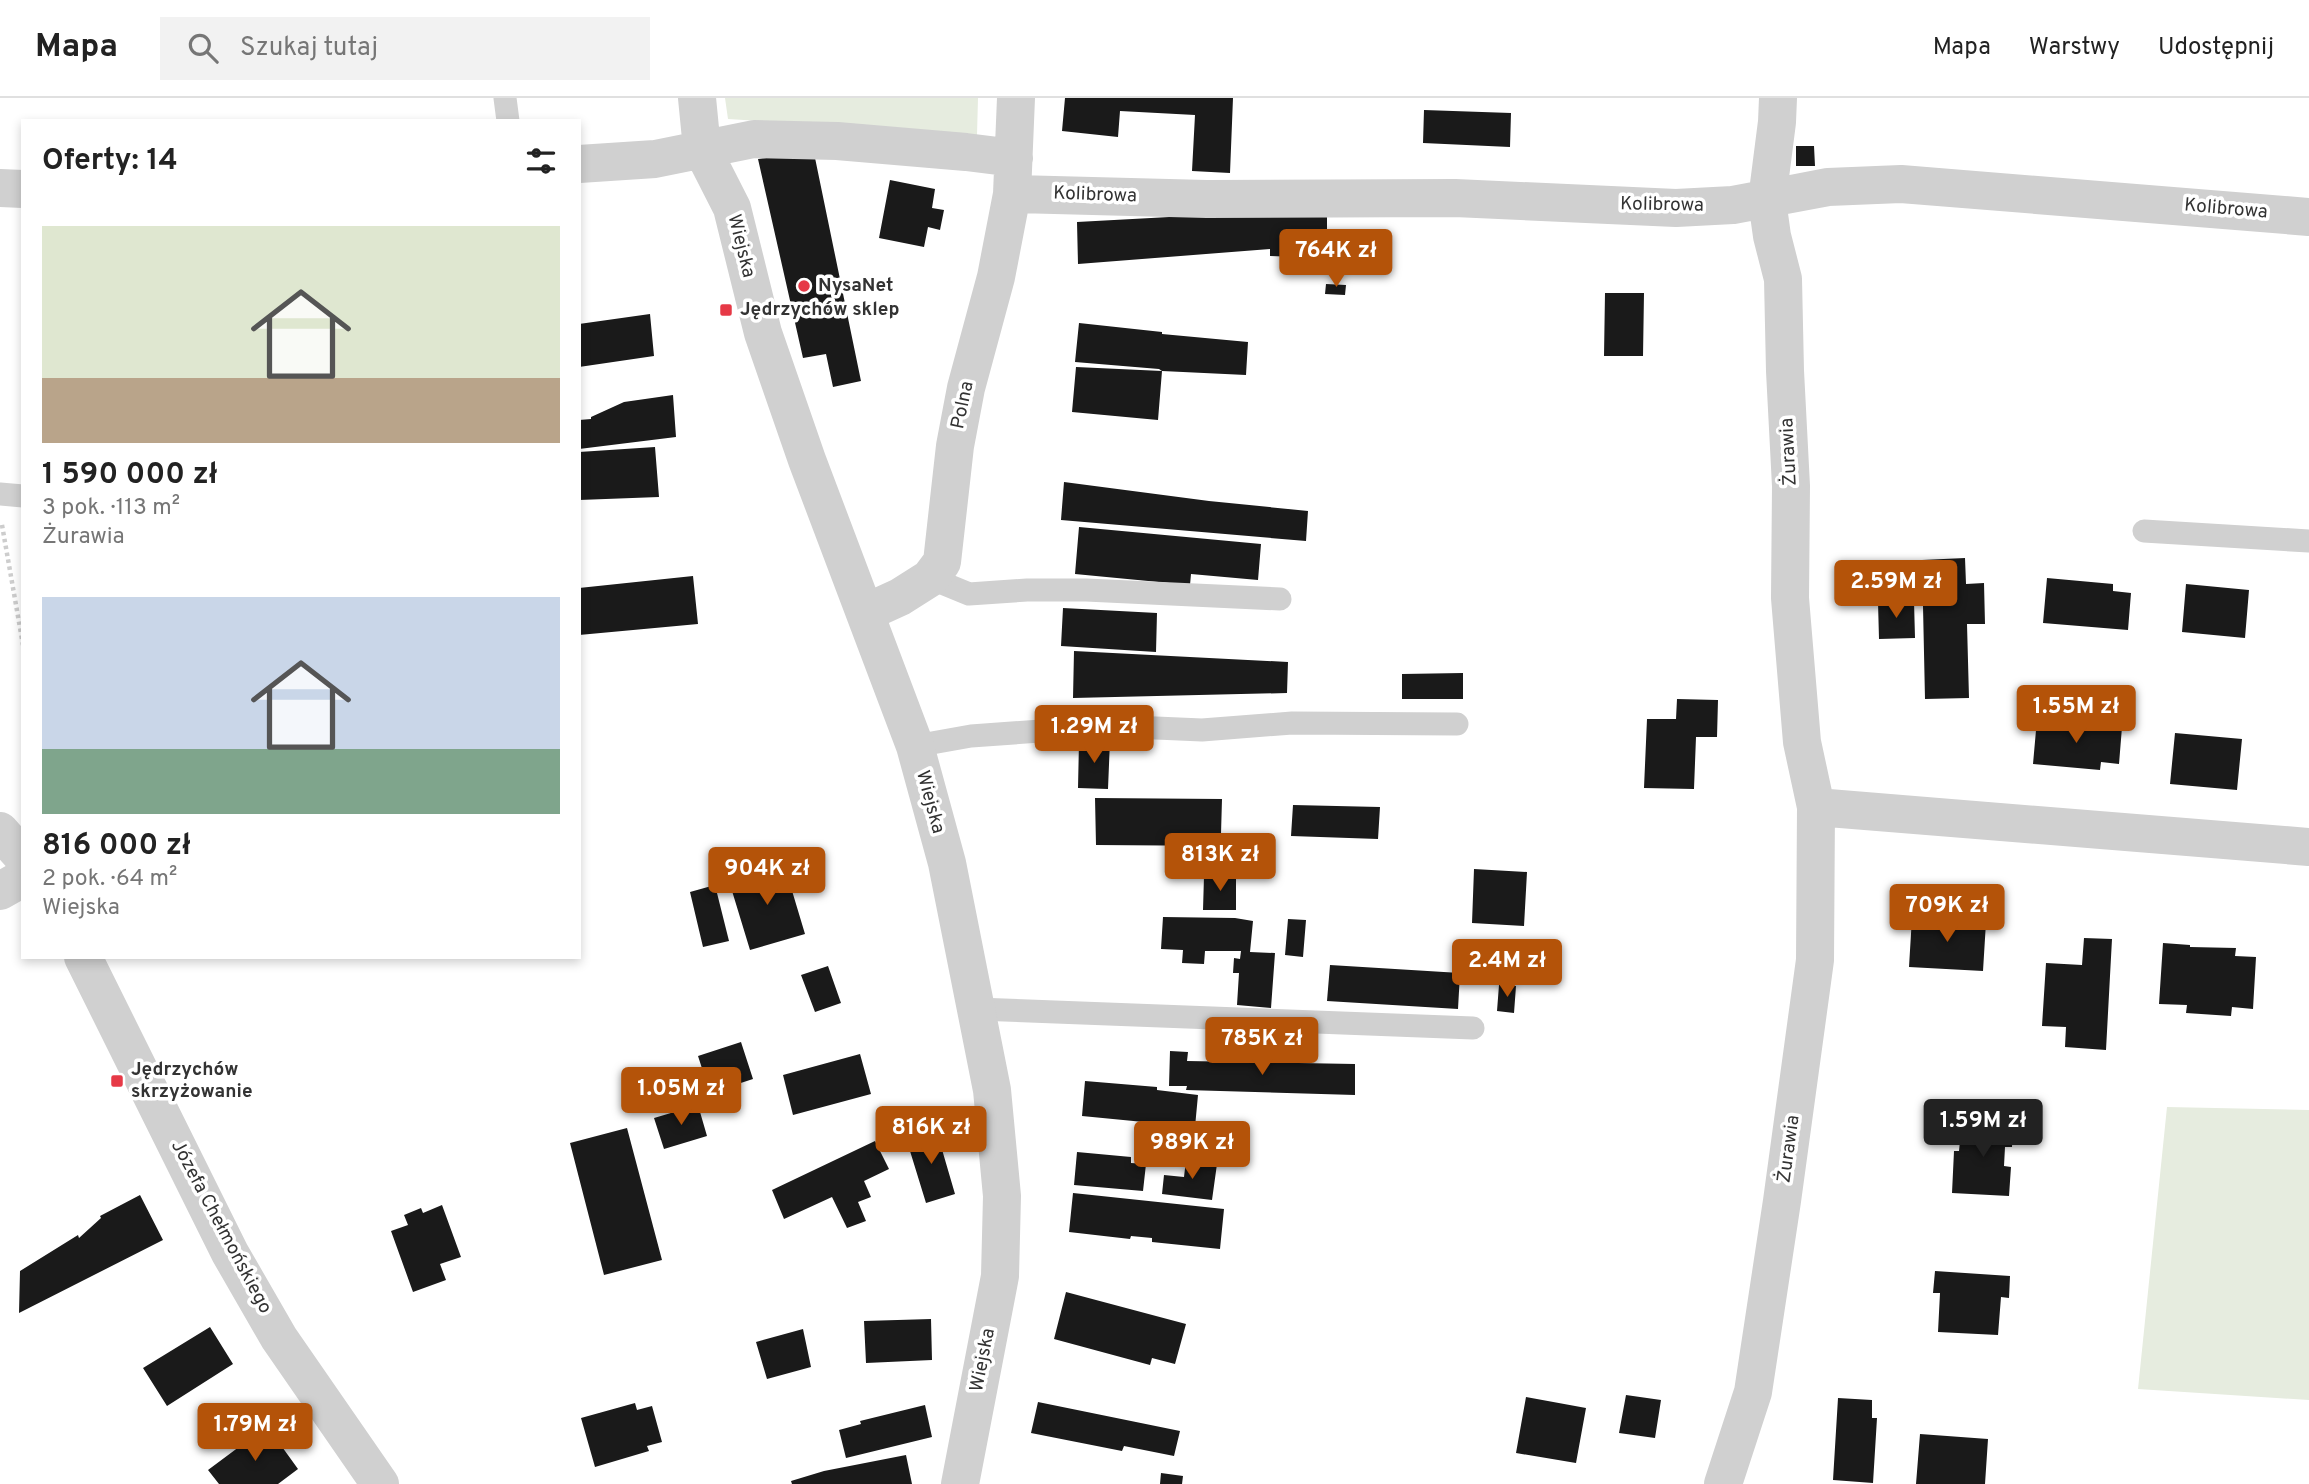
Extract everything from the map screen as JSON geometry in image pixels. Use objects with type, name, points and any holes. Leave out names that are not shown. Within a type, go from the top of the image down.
[{"type":"street","name":"Wiejska","points":[[697,98],[702,149],[732,208],[763,333],[807,460],[915,746],[947,863],[992,1090],[1002,1196],[1000,1276],[960,1484]]},
{"type":"street","name":"Polna","points":[[930,579],[942,562],[955,446],[966,388],[996,277],[1013,176],[1016,98]]},
{"type":"street","name":"Żurawia","points":[[1723,1484],[1753,1392],[1815,960],[1815,807],[1802,742],[1790,598],[1791,486],[1783,279],[1772,236],[1767,200],[1778,98]]},
{"type":"street","points":[[581,164],[655,159],[754,139],[837,141],[966,152],[1013,176]]},
{"type":"street","name":"Kolibrowa","points":[[1013,176],[1208,199],[1455,198],[1676,208],[1733,205],[1828,187],[1901,184],[2309,217]]},
{"type":"street","points":[[0,188],[21,189]]},
{"type":"street","points":[[866,613],[930,579]]},
{"type":"street","points":[[1815,807],[2309,847]]},
{"type":"street","points":[[0,831],[21,855]]},
{"type":"street","points":[[0,891],[21,879]]},
{"type":"street","name":"Józefa Chełmońskiego","points":[[84,959],[230,1253],[279,1338],[380,1484]]},
{"type":"lane","points":[[505,98],[508,119]]},
{"type":"lane","points":[[0,494],[21,495]]},
{"type":"lane","points":[[2144,531],[2309,541]]},
{"type":"lane","points":[[930,579],[969,594],[1086,590],[1280,599]]},
{"type":"lane","points":[[915,746],[971,736],[1110,726],[1202,730],[1292,723],[1458,724]]},
{"type":"lane","points":[[976,1009],[1473,1028]]},
{"type":"path","points":[[0,513],[21,634]]},
{"type":"shaded area","points":[[725,98],[978,98],[977,135],[728,119]]},
{"type":"shaded area","points":[[2167,1107],[2309,1110],[2309,1400],[2138,1389]]},
{"type":"building","points":[[1065,98],[1233,98],[1230,173],[1192,171],[1195,115],[1120,111],[1118,137],[1062,131]]},
{"type":"building","points":[[1424,110],[1511,113],[1510,147],[1423,143]]},
{"type":"building","points":[[1796,146],[1814,146],[1815,166],[1796,166]]},
{"type":"building","points":[[814,153],[861,381],[833,387],[826,354],[803,358],[758,159]]},
{"type":"building","points":[[890,180],[935,189],[932,208],[944,210],[940,230],[928,227],[924,247],[879,238]]},
{"type":"building","points":[[1327,213],[1327,258],[1270,256],[1270,249],[1078,264],[1077,222]]},
{"type":"building","points":[[1326,284],[1346,285],[1345,295],[1325,294]]},
{"type":"building","points":[[1605,293],[1644,293],[1643,356],[1604,356]]},
{"type":"building","points":[[650,314],[654,356],[581,367],[581,324]]},
{"type":"building","points":[[1079,323],[1248,342],[1246,375],[1162,371],[1075,362]]},
{"type":"building","points":[[1076,367],[1162,371],[1158,420],[1072,412]]},
{"type":"building","points":[[673,395],[676,437],[581,449],[581,420],[591,419],[624,402]]},
{"type":"building","points":[[655,447],[659,497],[581,500],[581,452]]},
{"type":"building","points":[[1064,482],[1308,511],[1306,541],[1061,520]]},
{"type":"building","points":[[1079,527],[1261,544],[1258,580],[1191,574],[1190,585],[1075,574]]},
{"type":"building","points":[[1965,558],[1966,584],[1984,583],[1985,624],[1967,624],[1969,698],[1925,699],[1922,560]]},
{"type":"building","points":[[693,576],[698,624],[581,635],[581,588]]},
{"type":"building","points":[[2047,578],[2113,584],[2113,591],[2131,593],[2128,630],[2043,623]]},
{"type":"building","points":[[2186,584],[2249,590],[2245,638],[2182,632]]},
{"type":"building","points":[[1914,601],[1915,638],[1879,639],[1878,602]]},
{"type":"building","points":[[1063,608],[1157,613],[1156,652],[1061,646]]},
{"type":"building","points":[[1074,651],[1288,662],[1287,693],[1073,698]]},
{"type":"building","points":[[1463,673],[1463,699],[1402,699],[1402,674]]},
{"type":"building","points":[[1677,699],[1718,700],[1717,737],[1696,737],[1694,789],[1644,788],[1647,719],[1676,719]]},
{"type":"building","points":[[2037,719],[2122,727],[2119,764],[2101,762],[2100,770],[2033,764]]},
{"type":"building","points":[[2175,733],[2242,739],[2237,790],[2170,784]]},
{"type":"building","points":[[1110,740],[1108,789],[1078,788],[1079,742]]},
{"type":"building","points":[[1095,798],[1222,799],[1221,834],[1235,834],[1234,846],[1096,845]]},
{"type":"building","points":[[1293,805],[1380,807],[1378,839],[1291,836]]},
{"type":"building","points":[[784,864],[805,934],[750,950],[729,881]]},
{"type":"building","points":[[1474,869],[1527,872],[1524,926],[1472,923]]},
{"type":"building","points":[[1204,876],[1236,877],[1236,910],[1203,910]]},
{"type":"building","points":[[715,885],[729,941],[703,947],[690,892]]},
{"type":"building","points":[[1163,917],[1235,918],[1253,921],[1250,952],[1275,953],[1271,1008],[1237,1005],[1239,973],[1233,973],[1234,958],[1240,959],[1241,951],[1205,951],[1204,964],[1182,963],[1183,950],[1161,949]]},
{"type":"building","points":[[1912,917],[1986,922],[1983,971],[1909,967]]},
{"type":"building","points":[[1288,919],[1306,920],[1303,957],[1285,955]]},
{"type":"building","points":[[2084,938],[2112,939],[2106,1050],[2065,1047],[2066,1027],[2042,1026],[2046,963],[2082,965]]},
{"type":"building","points":[[2163,943],[2190,947],[2236,948],[2235,956],[2256,957],[2253,1009],[2232,1007],[2231,1016],[2186,1013],[2187,1005],[2159,1004]]},
{"type":"building","points":[[1330,965],[1460,973],[1458,1009],[1327,1001]]},
{"type":"building","points":[[828,966],[841,1003],[815,1012],[801,975]]},
{"type":"building","points":[[1499,985],[1516,986],[1514,1013],[1497,1011]]},
{"type":"building","points":[[741,1042],[753,1079],[710,1093],[698,1056]]},
{"type":"building","points":[[1170,1051],[1188,1052],[1187,1061],[1355,1064],[1355,1095],[1186,1090],[1187,1086],[1169,1086]]},
{"type":"building","points":[[860,1054],[871,1094],[793,1115],[783,1075]]},
{"type":"building","points":[[1085,1081],[1157,1087],[1157,1090],[1198,1095],[1195,1127],[1082,1116]]},
{"type":"building","points":[[698,1105],[707,1136],[664,1149],[654,1118]]},
{"type":"building","points":[[1962,1120],[2013,1123],[2012,1147],[2005,1147],[2004,1166],[2011,1167],[2009,1196],[1952,1193],[1954,1151],[1959,1151]]},
{"type":"building","points":[[627,1128],[662,1260],[604,1275],[570,1143]]},
{"type":"building","points":[[936,1129],[955,1194],[926,1203],[906,1138]]},
{"type":"building","points":[[875,1141],[889,1169],[864,1181],[871,1197],[858,1202],[866,1221],[847,1228],[832,1197],[784,1219],[772,1190]]},
{"type":"building","points":[[1077,1152],[1131,1157],[1131,1163],[1146,1164],[1143,1191],[1074,1185]]},
{"type":"building","points":[[1186,1160],[1217,1164],[1212,1200],[1162,1194],[1164,1175],[1184,1177]]},
{"type":"building","points":[[1073,1193],[1224,1209],[1220,1249],[1152,1242],[1152,1238],[1131,1236],[1130,1239],[1069,1232]]},
{"type":"building","points":[[140,1195],[163,1240],[19,1313],[20,1271],[78,1235],[79,1238],[101,1218],[100,1216]]},
{"type":"building","points":[[442,1205],[461,1257],[440,1264],[446,1280],[413,1292],[391,1231],[408,1225],[404,1215],[421,1208],[423,1213]]},
{"type":"building","points":[[1935,1271],[2010,1276],[2009,1298],[2001,1297],[1998,1335],[1938,1332],[1940,1293],[1933,1293]]},
{"type":"building","points":[[1066,1292],[1186,1324],[1175,1364],[1152,1358],[1150,1365],[1054,1339]]},
{"type":"building","points":[[931,1319],[932,1360],[866,1363],[864,1321]]},
{"type":"building","points":[[210,1327],[233,1364],[167,1406],[143,1368]]},
{"type":"building","points":[[803,1329],[811,1367],[767,1379],[756,1342]]},
{"type":"building","points":[[1626,1395],[1661,1400],[1655,1438],[1619,1433]]},
{"type":"building","points":[[1526,1397],[1586,1408],[1576,1463],[1516,1453]]},
{"type":"building","points":[[1838,1398],[1872,1400],[1872,1418],[1877,1418],[1873,1483],[1833,1480]]},
{"type":"building","points":[[1038,1402],[1180,1431],[1174,1456],[1124,1446],[1122,1451],[1031,1433]]},
{"type":"building","points":[[635,1403],[637,1410],[652,1406],[662,1442],[647,1446],[649,1451],[595,1467],[581,1418]]},
{"type":"building","points":[[925,1405],[932,1437],[846,1458],[839,1430],[861,1424],[860,1421]]},
{"type":"building","points":[[267,1426],[298,1469],[278,1484],[219,1484],[208,1470]]},
{"type":"building","points":[[1920,1434],[1988,1439],[1985,1484],[1916,1484]]},
{"type":"building","points":[[906,1455],[912,1484],[792,1484],[791,1481],[824,1471]]},
{"type":"building","points":[[1161,1473],[1183,1476],[1182,1484],[1160,1484]]},
{"type":"place","name":"NysaNet","points":[[804,286]]},
{"type":"place","name":"Jędrzychów sklep","points":[[726,310]]},
{"type":"place","name":"Jędrzychów skrzyżowanie","points":[[117,1081]]}]
